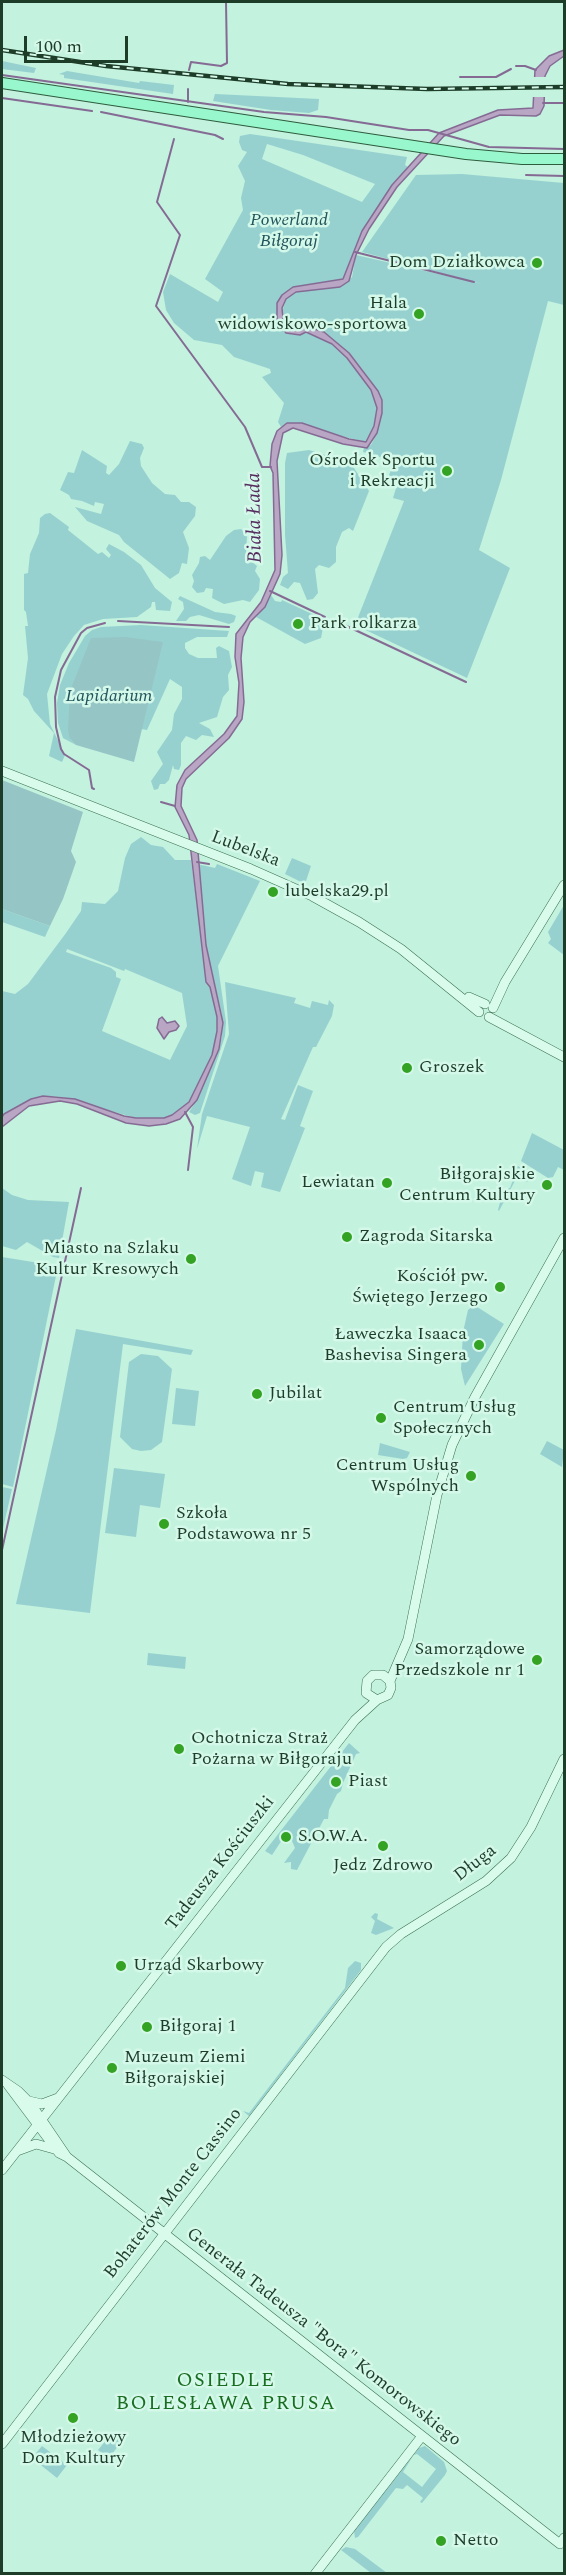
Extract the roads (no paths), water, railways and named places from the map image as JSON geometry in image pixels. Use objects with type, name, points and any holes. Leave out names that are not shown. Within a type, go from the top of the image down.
[{"type":"main road","points":[[2,83],[456,152],[522,159],[564,159]]},
{"type":"street","name":"Lubelska","points":[[2,771],[291,886],[344,913],[402,949],[459,993],[462,999],[488,1009],[513,1029],[564,1057]]},
{"type":"street","points":[[488,1009],[499,985],[505,982],[564,885]]},
{"type":"street","points":[[402,1654],[381,1674],[369,1677],[365,1685],[366,1693],[377,1700],[389,1694],[390,1681],[402,1654],[411,1628],[437,1495],[452,1445],[475,1397],[564,1238]]},
{"type":"street","points":[[381,1674],[390,1681]]},
{"type":"street","name":"Tadeusza Kościuszki","points":[[355,1720],[366,1693]]},
{"type":"street","name":"Tadeusza Kościuszki","points":[[2,2170],[355,1720],[377,1700]]},
{"type":"street","name":"Długa","points":[[372,1963],[391,1942],[486,1881],[507,1862],[531,1827],[564,1759]]},
{"type":"street","name":"Bohaterów Monte Cassino","points":[[2,2444],[372,1963]]},
{"type":"street","points":[[5,2083],[29,2101],[42,2104],[60,2097]]},
{"type":"street","points":[[5,2083],[39,2122]]},
{"type":"street","points":[[29,2101],[39,2122]]},
{"type":"street","name":"Generała Tadeusza \"Bora\" Komorowskiego","points":[[39,2122],[67,2157]]},
{"type":"street","name":"Generała Tadeusza \"Bora\" Komorowskiego","points":[[39,2122],[54,2149],[422,2436],[562,2541]]},
{"type":"street","points":[[16,2151],[36,2144],[54,2149]]},
{"type":"street","points":[[315,2574],[422,2436]]},
{"type":"waterway","points":[[189,70],[191,62],[221,66],[227,63],[226,2]]},
{"type":"waterway","points":[[516,66],[536,70]]},
{"type":"waterway","points":[[460,77],[496,77],[511,69]]},
{"type":"waterway","points":[[2,75],[264,112],[326,117],[409,130],[428,130],[489,147],[564,149]]},
{"type":"waterway","points":[[188,89],[188,102]]},
{"type":"waterway","points":[[2,98],[92,111]]},
{"type":"waterway","points":[[543,103],[564,103]]},
{"type":"waterway","points":[[101,112],[215,135],[223,139]]},
{"type":"waterway","name":"Biała Łada","points":[[174,139],[157,202],[180,235],[156,306],[245,427],[262,467],[271,467]]},
{"type":"waterway","points":[[526,175],[564,176]]},
{"type":"waterway","points":[[355,252],[474,282]]},
{"type":"waterway","points":[[270,591],[325,617]]},
{"type":"waterway","points":[[118,621],[229,627]]},
{"type":"waterway","points":[[338,622],[466,682]]},
{"type":"waterway","points":[[94,789],[89,770],[64,754],[61,749],[56,727],[55,697],[61,670],[81,633],[87,628],[105,623]]},
{"type":"waterway","points":[[161,802],[175,806]]},
{"type":"waterway","points":[[197,862],[209,864]]},
{"type":"waterway","points":[[185,1112],[193,1127],[188,1170]]},
{"type":"waterway","points":[[2,1550],[81,1188]]},
{"type":"railway","points":[[2,50],[106,66],[288,84],[427,89],[564,87]]},
{"type":"place","name":"Dom Działkowca","points":[[537,263]]},
{"type":"place","name":"Hala widowiskowo-sportowa","points":[[419,314]]},
{"type":"place","name":"Ośrodek Sportu i Rekreacji","points":[[447,471]]},
{"type":"place","name":"Park rolkarza","points":[[298,624]]},
{"type":"place","name":"lubelska29.pl","points":[[273,892]]},
{"type":"place","name":"Groszek","points":[[407,1068]]},
{"type":"place","name":"Lewiatan","points":[[387,1183]]},
{"type":"place","name":"Biłgorajskie Centrum Kultury","points":[[547,1185]]},
{"type":"place","name":"Zagroda Sitarska","points":[[347,1237]]},
{"type":"place","name":"Miasto na Szlaku Kultur Kresowych","points":[[191,1259]]},
{"type":"place","name":"Kościół pw. Świętego Jerzego","points":[[500,1287]]},
{"type":"place","name":"Ławeczka Isaaca Bashevisa Singera","points":[[479,1345]]},
{"type":"place","name":"Jubilat","points":[[257,1394]]},
{"type":"place","name":"Centrum Usług Społecznych","points":[[381,1418]]},
{"type":"place","name":"Centrum Usług Wspólnych","points":[[471,1476]]},
{"type":"place","name":"Szkoła Podstawowa nr 5","points":[[164,1524]]},
{"type":"place","name":"Samorządowe Przedszkole nr 1","points":[[537,1660]]},
{"type":"place","name":"Ochotnicza Straż Pożarna w Biłgoraju","points":[[179,1749]]},
{"type":"place","name":"Piast","points":[[336,1782]]},
{"type":"place","name":"S.O.W.A.","points":[[286,1837]]},
{"type":"place","name":"Jedz Zdrowo","points":[[383,1846]]},
{"type":"place","name":"Urząd Skarbowy","points":[[121,1966]]},
{"type":"place","name":"Biłgoraj 1","points":[[147,2027]]},
{"type":"place","name":"Muzeum Ziemi Biłgorajskiej","points":[[112,2068]]},
{"type":"place","name":"Młodzieżowy Dom Kultury","points":[[73,2418]]},
{"type":"place","name":"Netto","points":[[441,2541]]},
{"type":"district","name":"OSIEDLE BOLESŁAWA PRUSA","points":[[226,2394]]},
{"type":"park label","name":"Powerland Biłgoraj","points":[[289,231]]},
{"type":"park label","name":"Lapidarium","points":[[109,697]]}]
